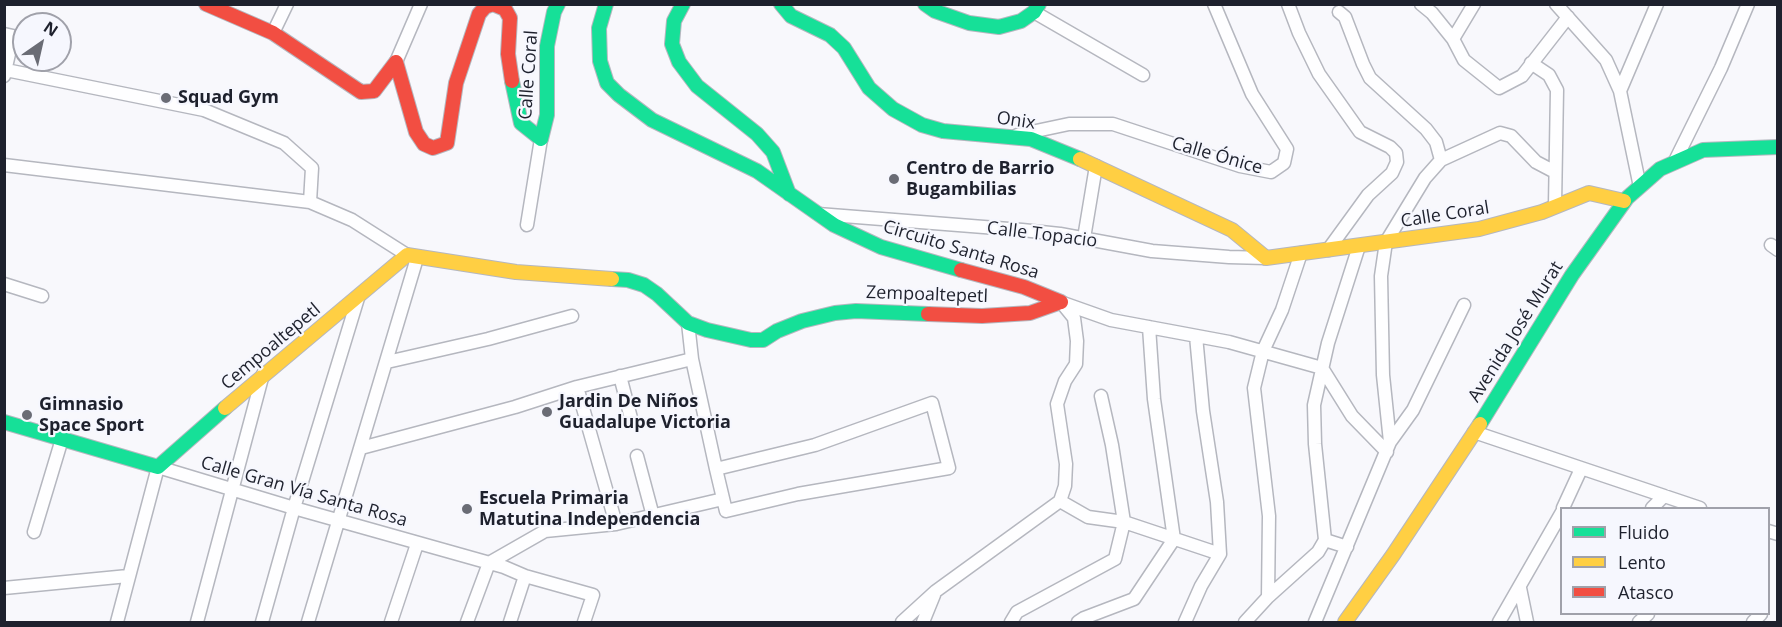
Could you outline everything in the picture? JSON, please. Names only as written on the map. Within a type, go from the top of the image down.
[{"type":"street","points":[[206,4],[273,33],[361,92],[371,93],[396,62],[421,4]]},
{"type":"street","points":[[273,33],[287,4]]},
{"type":"street","name":"Calle Coral","points":[[396,62],[416,132],[424,144],[433,148],[447,143],[456,83],[479,14],[485,7],[493,4],[506,9],[510,18],[508,54],[521,123],[541,139],[547,116],[547,46],[554,12],[558,4]]},
{"type":"street","name":"Circuito Santa Rosa","points":[[606,4],[599,28],[600,61],[607,83],[652,120],[757,171],[834,225],[881,247],[1024,287],[1061,302]]},
{"type":"street","points":[[683,4],[674,21],[672,44],[679,62],[696,86],[757,134],[773,153],[789,195]]},
{"type":"street","name":"Onix","points":[[781,4],[791,16],[830,35],[844,48],[869,88],[893,109],[922,125],[943,131],[1031,139],[1096,166],[1232,230],[1266,258]]},
{"type":"street","points":[[925,4],[935,11],[969,23],[999,27],[1021,21],[1037,8],[1143,75]]},
{"type":"street","name":"Calle Ónice","points":[[1011,136],[1069,123],[1113,124],[1240,166],[1271,172],[1284,163],[1287,149],[1252,94],[1214,4]]},
{"type":"street","points":[[1288,4],[1319,74],[1360,132],[1390,147],[1396,153],[1397,162],[1392,173],[1368,195],[1328,250]]},
{"type":"street","points":[[1421,4],[1432,13],[1454,39],[1464,60],[1499,88],[1522,76],[1568,17]]},
{"type":"street","points":[[1454,39],[1474,4]]},
{"type":"street","points":[[1556,4],[1606,60],[1620,91],[1640,186]]},
{"type":"street","points":[[1620,91],[1658,4]]},
{"type":"street","points":[[1674,163],[1721,68],[1748,4]]},
{"type":"street","points":[[1339,12],[1346,17],[1363,64],[1371,78],[1426,129],[1436,142],[1441,160]]},
{"type":"street","points":[[4,34],[13,36],[5,73],[204,110],[284,143],[312,168],[310,202]]},
{"type":"street","points":[[1531,63],[1549,75],[1557,90],[1555,206]]},
{"type":"street","points":[[1389,447],[1383,375],[1381,298],[1381,276],[1386,242],[1425,178],[1441,160],[1500,133],[1512,136],[1536,162],[1555,172]]},
{"type":"street","points":[[527,225],[541,139]]},
{"type":"street","name":"Avenida José Murat","points":[[1345,622],[1393,555],[1474,432],[1572,275],[1624,201],[1660,169],[1703,150],[1778,147]]},
{"type":"street","points":[[4,165],[310,202],[352,220],[412,256],[387,362],[337,520],[308,622]]},
{"type":"street","points":[[1084,238],[1096,166]]},
{"type":"street","name":"Calle Coral","points":[[1266,258],[1479,229],[1542,212],[1589,193],[1624,201]]},
{"type":"street","name":"Calle Topacio","points":[[817,214],[1022,230],[1084,238],[1152,251],[1266,258]]},
{"type":"street","points":[[1245,622],[1268,597],[1318,552],[1325,540],[1315,444],[1314,405],[1328,343],[1359,246]]},
{"type":"street","points":[[1268,597],[1269,516],[1254,388],[1263,351],[1282,310],[1301,253]]},
{"type":"street","name":"Cempoaltepetl","points":[[158,467],[264,374],[412,256]]},
{"type":"street","name":"Zempoaltepetl","points":[[412,256],[516,272],[628,280],[644,285],[657,294],[688,324],[729,336],[763,340],[777,331],[802,321],[835,313],[856,311],[982,316],[1030,314],[1061,302]]},
{"type":"street","points":[[4,284],[42,296]]},
{"type":"street","points":[[262,622],[358,298]]},
{"type":"street","points":[[1061,302],[1111,320],[1263,351],[1322,368],[1352,416],[1389,447]]},
{"type":"street","points":[[902,622],[936,591],[1059,501],[1065,486],[1065,464],[1057,404],[1065,381],[1076,364],[1077,340],[1074,318],[1061,302]]},
{"type":"street","points":[[1315,622],[1389,447],[1413,410],[1464,305]]},
{"type":"street","points":[[387,362],[488,339],[572,316]]},
{"type":"street","points":[[688,324],[692,359],[724,505]]},
{"type":"street","points":[[1078,622],[1134,599],[1174,539],[1154,399],[1149,327]]},
{"type":"street","points":[[1185,622],[1220,554],[1217,501],[1203,411],[1196,336]]},
{"type":"street","points":[[361,448],[515,407],[577,387],[692,359]]},
{"type":"street","points":[[198,622],[264,374]]},
{"type":"street","points":[[620,376],[632,422]]},
{"type":"street","points":[[577,387],[616,524]]},
{"type":"street","points":[[1011,622],[1017,612],[1115,559],[1124,522],[1112,445],[1101,396]]},
{"type":"street","points":[[467,622],[489,563],[544,531],[616,524],[949,468],[932,403],[815,445],[716,469]]},
{"type":"street","name":"Calle Gran Vía Santa Rosa","points":[[4,422],[593,595],[584,622]]},
{"type":"street","points":[[1474,432],[1694,507]]},
{"type":"street","points":[[34,532],[62,439]]},
{"type":"street","points":[[637,456],[653,516]]},
{"type":"street","points":[[117,622],[158,467]]},
{"type":"street","points":[[1563,507],[1581,469]]},
{"type":"street","points":[[1653,507],[1664,496]]},
{"type":"street","points":[[1059,501],[1088,517],[1124,522],[1220,554]]},
{"type":"street","points":[[1498,622],[1520,588],[1560,514]]},
{"type":"street","points":[[1325,540],[1347,547]]},
{"type":"street","points":[[391,622],[417,544]]},
{"type":"street","points":[[4,588],[128,576]]},
{"type":"street","points":[[510,622],[525,576]]},
{"type":"street","points":[[1520,588],[1527,622]]},
{"type":"street","points":[[923,622],[936,591]]},
{"type":"traffic: fast","points":[[512,81],[521,123],[541,139],[547,115],[547,46],[554,12],[558,4]]},
{"type":"traffic: fast","points":[[606,4],[599,28],[600,61],[607,83],[652,120],[757,171],[834,225],[881,247],[961,270]]},
{"type":"traffic: fast","points":[[683,4],[674,21],[672,44],[679,62],[697,86],[757,134],[773,152],[789,194]]},
{"type":"traffic: fast","points":[[781,4],[791,16],[830,35],[844,48],[869,88],[893,109],[922,125],[943,131],[1031,139],[1080,159]]},
{"type":"traffic: fast","points":[[925,4],[935,11],[969,23],[999,27],[1021,21],[1034,12],[1039,4]]},
{"type":"traffic: fast","points":[[1480,424],[1572,275],[1627,198],[1660,169],[1703,150],[1778,147]]},
{"type":"traffic: fast","points":[[612,279],[628,280],[644,285],[688,323],[707,330],[751,340],[763,340],[777,331],[802,321],[835,313],[856,311],[928,314]]},
{"type":"traffic: fast","points":[[4,422],[158,467],[225,408]]},
{"type":"traffic: slow","points":[[1080,159],[1232,230],[1266,258],[1479,229],[1542,212],[1589,193],[1624,201]]},
{"type":"traffic: slow","points":[[225,408],[407,255],[516,272],[612,279]]},
{"type":"traffic: slow","points":[[1345,622],[1393,555],[1480,424]]},
{"type":"traffic: jam","points":[[206,4],[273,33],[361,92],[374,91],[396,62]]},
{"type":"traffic: jam","points":[[396,62],[416,132],[424,144],[433,148],[447,143],[456,83],[479,14],[485,7],[493,4],[505,9],[510,18],[508,54],[512,81]]},
{"type":"traffic: jam","points":[[961,270],[1024,287],[1061,302]]},
{"type":"traffic: jam","points":[[928,314],[982,316],[1030,313],[1061,302]]},
{"type":"place","name":"Squad Gym","points":[[166,98]]},
{"type":"place","name":"Centro de Barrio Bugambilias","points":[[894,179]]},
{"type":"place","name":"Jardin De Niños Guadalupe Victoria","points":[[547,412]]},
{"type":"place","name":"Gimnasio Space Sport","points":[[27,415]]},
{"type":"place","name":"Escuela Primaria Matutina Independencia","points":[[467,509]]}]
